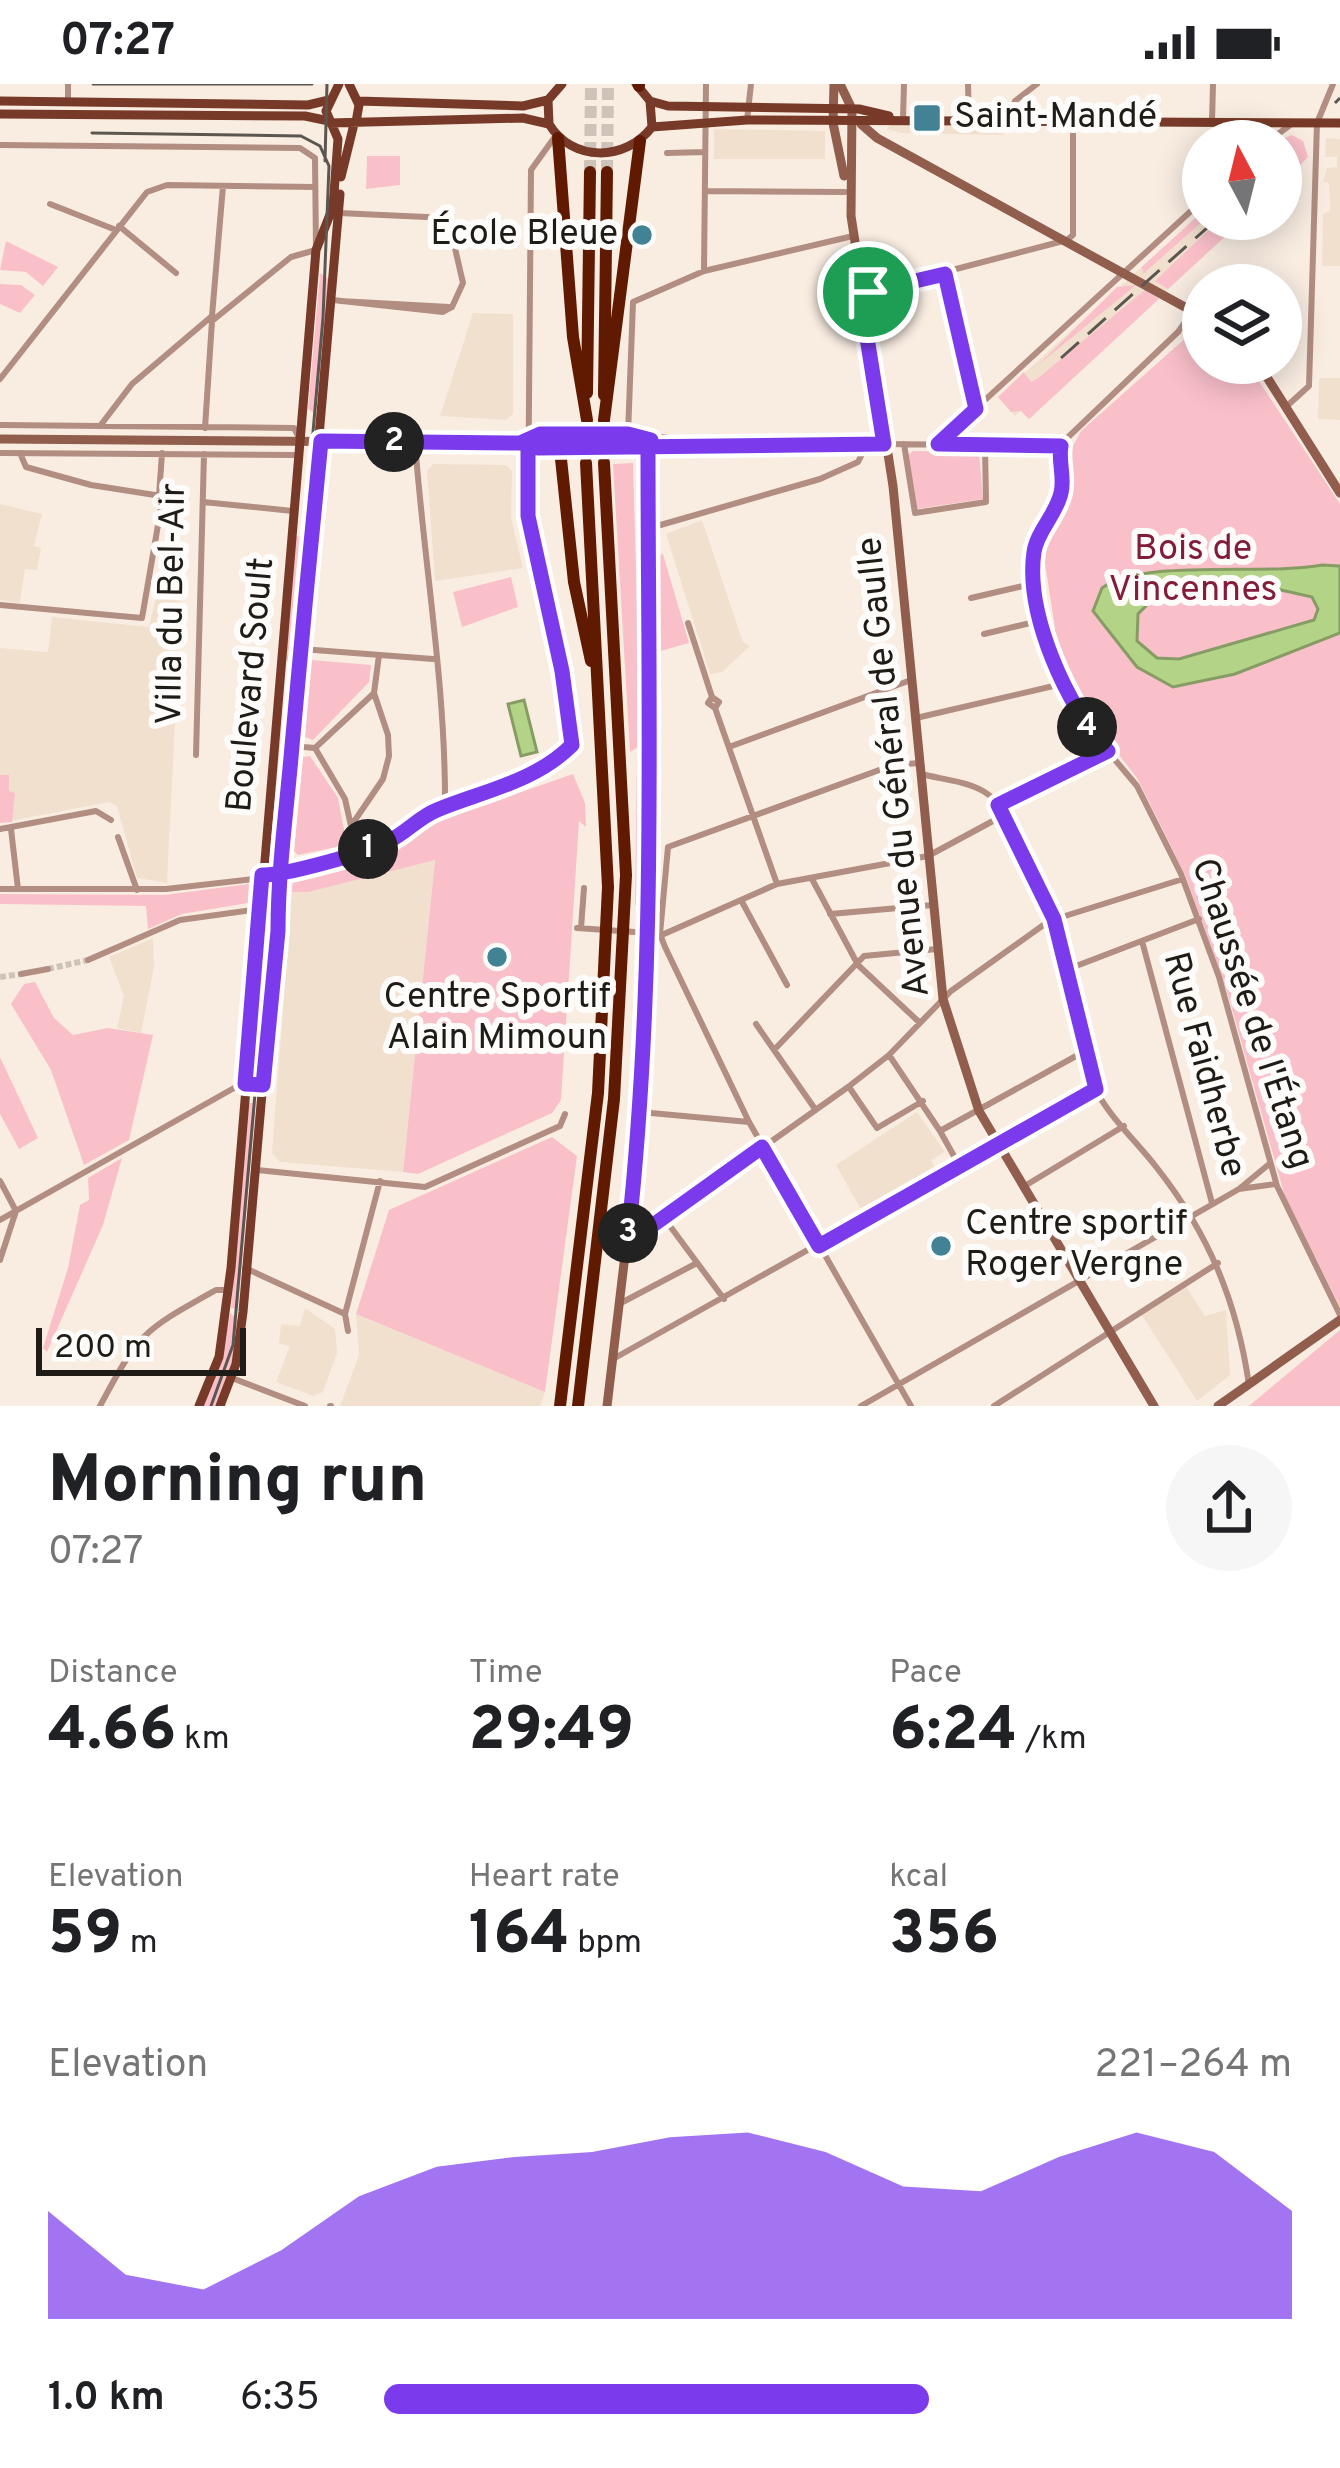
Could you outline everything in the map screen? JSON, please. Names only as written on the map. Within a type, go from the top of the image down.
[{"type":"highway","points":[[557,137],[573,337],[586,420],[590,172]]},
{"type":"highway","points":[[607,172],[604,420],[640,141]]},
{"type":"highway","points":[[570,434],[560,448],[574,582],[599,690]]},
{"type":"highway","points":[[560,1406],[568,1370],[598,1093],[608,887],[586,463]]},
{"type":"highway","points":[[578,1406],[612,1121],[626,888],[604,464]]},
{"type":"highway","points":[[549,1406],[568,1370]]},
{"type":"main road","points":[[330,99],[339,84]]},
{"type":"main road","points":[[350,84],[357,100]]},
{"type":"main road","points":[[0,101],[308,105],[330,99],[523,106],[548,100],[562,84]]},
{"type":"main road","points":[[837,84],[852,109]]},
{"type":"main road","name":"Avenue du Général de Gaulle","points":[[837,84],[832,123],[851,216],[884,444],[913,680],[943,999],[979,1111],[1154,1406]]},
{"type":"main road","points":[[638,85],[650,101],[652,127]]},
{"type":"main road","name":"Boulevard Soult","points":[[199,1406],[219,1357],[228,1290],[301,441],[298,428],[316,250],[333,207],[338,140],[329,122],[330,99]]},
{"type":"main road","name":"Boulevard Soult","points":[[220,1406],[232,1378],[245,1268],[335,301],[339,213],[346,145],[357,100]]},
{"type":"main road","points":[[548,100],[549,124],[557,137],[588,153],[620,150],[640,141],[652,127],[747,120],[857,124],[877,117]]},
{"type":"main road","points":[[650,101],[852,109],[903,119],[1182,122]]},
{"type":"main road","name":"Avenue du Général de Gaulle","points":[[851,216],[857,124],[852,109]]},
{"type":"main road","points":[[0,114],[305,116],[355,123],[523,118],[549,124]]},
{"type":"main road","points":[[877,117],[885,141]]},
{"type":"main road","points":[[1302,123],[1340,123]]},
{"type":"main road","points":[[857,124],[1182,305]]},
{"type":"main road","points":[[1272,384],[1340,493]]},
{"type":"main road","points":[[528,443],[540,434],[628,434],[702,444]]},
{"type":"main road","points":[[0,440],[528,443],[648,449],[702,444],[884,444]]},
{"type":"main road","points":[[607,1406],[628,1237],[655,933],[648,449]]},
{"type":"main road","points":[[1218,1406],[1340,1318]]},
{"type":"street","points":[[68,84],[68,102]]},
{"type":"street","points":[[704,271],[706,84]]},
{"type":"street","points":[[747,120],[752,84]]},
{"type":"street","points":[[903,119],[904,84]]},
{"type":"street","points":[[968,84],[969,119]]},
{"type":"street","points":[[1010,119],[1016,101],[1037,84]]},
{"type":"street","points":[[1213,120],[1214,84]]},
{"type":"street","points":[[1287,406],[1309,386],[1317,124],[1333,84]]},
{"type":"street","points":[[860,294],[1066,240],[1072,235],[1073,120]]},
{"type":"street","points":[[0,889],[137,890],[262,875],[356,853],[392,840],[445,808],[494,793],[570,748],[573,737],[528,516],[531,170],[557,137]]},
{"type":"street","name":"Boulevard Soult","points":[[0,145],[305,149],[315,158],[316,250]]},
{"type":"street","points":[[667,153],[705,152]]},
{"type":"street","points":[[0,379],[147,192],[167,185],[315,188]]},
{"type":"street","points":[[205,428],[223,186]]},
{"type":"street","points":[[705,190],[845,192]]},
{"type":"street","points":[[50,204],[117,228],[176,273]]},
{"type":"street","points":[[335,301],[452,307],[464,283],[448,218],[339,213]]},
{"type":"street","points":[[938,444],[1182,221]]},
{"type":"street","points":[[627,448],[633,302],[704,271],[853,236]]},
{"type":"street","points":[[100,426],[142,374],[291,256],[316,250]]},
{"type":"street","points":[[945,274],[976,409]]},
{"type":"street","points":[[884,444],[1061,446],[1182,329]]},
{"type":"street","points":[[0,425],[298,428]]},
{"type":"street","points":[[648,436],[648,449]]},
{"type":"street","points":[[415,442],[433,659],[446,708],[445,808]]},
{"type":"street","points":[[650,528],[820,479],[858,462],[867,444]]},
{"type":"street","points":[[904,444],[915,512],[986,502],[986,446]]},
{"type":"street","name":"Chaussée de l'Étang","points":[[1061,446],[1061,491],[1034,550],[1043,620],[1062,684],[1084,723],[1148,803],[1183,879],[1277,1186],[1340,1318]]},
{"type":"street","points":[[0,453],[298,454]]},
{"type":"street","points":[[20,453],[26,467],[187,500]]},
{"type":"street","points":[[0,605],[136,620],[147,610],[162,453]]},
{"type":"street","name":"Villa du Bel-Air","points":[[196,755],[204,454]]},
{"type":"street","points":[[203,502],[293,511]]},
{"type":"street","points":[[971,598],[1036,584]]},
{"type":"street","points":[[984,634],[1043,620]]},
{"type":"street","points":[[688,623],[777,884]]},
{"type":"street","points":[[301,649],[433,659]]},
{"type":"street","points":[[351,826],[383,779],[388,757],[388,735],[374,693],[379,655]]},
{"type":"street","points":[[729,747],[913,680]]},
{"type":"street","points":[[916,718],[1062,684]]},
{"type":"street","points":[[292,746],[315,748],[374,693]]},
{"type":"street","points":[[315,748],[345,799],[356,853]]},
{"type":"street","points":[[998,805],[1108,751]]},
{"type":"street","points":[[911,1406],[762,1147],[655,933],[665,849],[893,765],[920,768],[979,788],[1004,815],[1054,919],[1063,971],[1096,1089],[1190,1215],[1218,1263],[1235,1311],[1249,1385]]},
{"type":"street","points":[[0,830],[97,811],[111,820]]},
{"type":"street","points":[[584,888],[579,928],[655,933],[777,884],[928,856],[1004,815]]},
{"type":"street","points":[[11,829],[18,889]]},
{"type":"street","points":[[118,837],[137,890]]},
{"type":"street","points":[[264,863],[282,870]]},
{"type":"street","points":[[812,879],[858,965],[919,1022]]},
{"type":"street","points":[[628,1237],[664,1218],[848,1087],[889,1055],[943,999],[1054,919],[1183,879]]},
{"type":"street","points":[[741,900],[787,985]]},
{"type":"street","points":[[830,914],[933,905]]},
{"type":"street","points":[[88,960],[180,920],[260,909]]},
{"type":"street","points":[[1063,971],[1199,919]]},
{"type":"street","name":"Rue Faidherbe","points":[[1142,941],[1212,1203]]},
{"type":"street","points":[[774,1050],[864,956],[937,949]]},
{"type":"street","points":[[21,974],[48,970]]},
{"type":"street","points":[[756,1024],[815,1109]]},
{"type":"street","points":[[940,1131],[1085,1051]]},
{"type":"street","points":[[889,1055],[923,1101],[960,1167]]},
{"type":"street","points":[[0,1220],[245,1084],[263,1085]]},
{"type":"street","points":[[848,1087],[877,1128],[923,1101]]},
{"type":"street","points":[[613,1358],[1096,1089]]},
{"type":"street","points":[[640,1112],[749,1122]]},
{"type":"street","points":[[253,1169],[425,1187],[560,1126],[565,1114]]},
{"type":"street","points":[[1023,1187],[1124,1126]]},
{"type":"street","points":[[861,1406],[1239,1189],[1270,1161]]},
{"type":"street","points":[[0,1180],[16,1210],[0,1260]]},
{"type":"street","points":[[348,1330],[345,1314],[380,1181]]},
{"type":"street","points":[[1239,1189],[1277,1186]]},
{"type":"street","points":[[664,1218],[724,1299]]},
{"type":"street","points":[[619,1304],[697,1263]]},
{"type":"street","points":[[994,1406],[1218,1263]]},
{"type":"street","points":[[245,1268],[345,1314]]},
{"type":"street","points":[[100,1406],[134,1342],[148,1328],[216,1290],[228,1290]]},
{"type":"street","points":[[232,1378],[304,1406]]},
{"type":"shaded area","points":[[891,124],[1003,128],[1003,135],[901,133],[887,129]]},
{"type":"shaded area","points":[[714,129],[825,131],[825,159],[714,159]]},
{"type":"shaded area","points":[[1326,138],[1340,139],[1340,266],[1322,266],[1323,214],[1330,211],[1329,183],[1323,182],[1327,168],[1337,167],[1337,157],[1325,157]]},
{"type":"shaded area","points":[[1182,230],[1182,240],[1221,240],[1196,264],[1182,264],[1182,277],[1029,419],[1021,411],[1015,416],[998,397]]},
{"type":"shaded area","points":[[473,313],[513,314],[513,414],[506,420],[440,416]]},
{"type":"shaded area","points":[[1319,378],[1340,378],[1340,420],[1318,419]]},
{"type":"shaded area","points":[[433,464],[506,465],[512,471],[511,517],[523,568],[435,581],[427,471]]},
{"type":"shaded area","points":[[0,504],[42,514],[34,546],[41,548],[37,570],[25,569],[20,603],[0,600]]},
{"type":"shaded area","points":[[702,520],[743,642],[750,646],[722,672],[710,674],[666,534]]},
{"type":"shaded area","points":[[1340,566],[1340,633],[1235,674],[1173,687],[1137,667],[1093,611],[1102,588],[1146,573]],"holes":[[[1281,590],[1312,597],[1318,609],[1314,620],[1179,659],[1157,658],[1137,641],[1138,614],[1154,598]]]},
{"type":"shaded area","points":[[156,598],[181,601],[167,883],[137,878],[117,806],[109,802],[0,823],[0,648],[48,652],[52,617],[149,627]]},
{"type":"shaded area","points":[[524,700],[537,752],[521,756],[508,704]]},
{"type":"shaded area","points":[[435,859],[403,1172],[280,1162],[272,1153],[292,892]]},
{"type":"shaded area","points":[[153,938],[154,967],[141,1033],[117,1028],[124,996],[109,957]]},
{"type":"shaded area","points":[[917,1112],[945,1152],[931,1160],[938,1173],[864,1215],[836,1165]]},
{"type":"shaded area","points":[[1186,1286],[1205,1316],[1226,1310],[1230,1375],[1197,1401],[1141,1314]]},
{"type":"shaded area","points":[[305,1308],[335,1329],[337,1353],[323,1392],[313,1396],[276,1382],[290,1346],[279,1344],[281,1324],[300,1326]]},
{"type":"shaded area","points":[[356,1314],[545,1392],[540,1406],[340,1406],[359,1355]]},
{"type":"green space","points":[[367,156],[400,156],[400,185],[366,189]]},
{"type":"green space","points":[[1182,230],[1182,239],[1143,274],[1142,267]]},
{"type":"green space","points":[[1198,240],[1221,240],[1195,264],[1182,264],[1182,276],[1168,289],[1155,281]]},
{"type":"green space","points":[[6,241],[58,267],[43,286],[26,272],[0,270]]},
{"type":"green space","points":[[320,273],[329,279],[316,414],[308,409]]},
{"type":"green space","points":[[0,284],[21,285],[35,295],[20,313],[0,304]]},
{"type":"green space","points":[[1136,285],[1037,366],[1117,287]]},
{"type":"green space","points":[[1145,290],[1159,299],[1029,419],[1021,411],[1011,412],[998,397],[1024,372],[1031,382],[1038,378]]},
{"type":"green space","name":"Bois de Vincennes","points":[[1182,341],[1182,384],[1261,384],[1340,504],[1340,1307],[1285,1197],[1228,995],[1185,875],[1137,778],[1074,697],[1050,636],[1055,628],[1043,551],[1065,495],[1066,459],[1081,431]]},
{"type":"green space","points":[[913,451],[979,452],[983,499],[917,509],[908,455]]},
{"type":"green space","points":[[633,463],[641,745],[630,752],[613,464]]},
{"type":"green space","points":[[294,536],[309,537],[294,666],[286,660]]},
{"type":"green space","points":[[663,554],[689,643],[657,652],[655,556]]},
{"type":"green space","points":[[511,577],[518,607],[462,627],[453,592]]},
{"type":"green space","points":[[311,660],[371,665],[369,682],[313,740],[305,737]]},
{"type":"green space","points":[[287,671],[294,677],[278,848],[271,848],[270,840]]},
{"type":"green space","points":[[310,756],[338,798],[347,845],[298,855],[294,851],[302,757]]},
{"type":"green space","points":[[641,758],[643,905],[635,905],[637,760]]},
{"type":"green space","name":"Centre Sportif Alain Mimoun","points":[[573,774],[585,803],[586,827],[579,821],[561,1100],[552,1113],[418,1174],[403,1172],[435,860],[308,892],[292,892],[293,877],[326,872],[399,845],[427,825]]},
{"type":"green space","points":[[0,775],[9,775],[9,791],[15,793],[12,822],[0,823]]},
{"type":"green space","points":[[249,884],[248,903],[182,914],[148,929],[146,906],[0,904],[0,894],[164,895]]},
{"type":"green space","points":[[35,982],[54,1018],[73,1035],[108,1028],[153,1035],[129,1140],[84,1165],[51,1070],[11,1004],[24,984]]},
{"type":"green space","points":[[0,1057],[38,1138],[19,1149],[0,1114]]},
{"type":"green space","points":[[249,1103],[256,1103],[238,1309],[231,1308]]},
{"type":"green space","points":[[552,1137],[577,1156],[545,1392],[356,1314],[389,1210]]},
{"type":"green space","points":[[122,1158],[103,1225],[47,1352],[43,1348],[68,1268],[80,1205],[89,1200],[88,1178]]},
{"type":"green space","points":[[230,1313],[239,1320],[232,1365],[216,1406],[202,1406],[221,1363]]},
{"type":"green space","points":[[1340,1330],[1340,1406],[1248,1406],[1250,1405]]},
{"type":"tunnel","points":[[590,172],[591,84]]},
{"type":"tunnel","points":[[607,172],[608,84]]},
{"type":"tunnel","points":[[604,420],[604,463]]},
{"type":"tunnel","points":[[48,969],[88,960]]},
{"type":"tunnel","points":[[0,977],[21,974]]},
{"type":"tram line","points":[[93,84],[312,84]]},
{"type":"tram line","points":[[325,161],[327,84]]},
{"type":"tram line","points":[[92,133],[301,136],[320,146],[329,166],[323,318],[233,1345],[211,1406]]},
{"type":"railway","points":[[1335,103],[1340,98]]},
{"type":"railway","points":[[1061,358],[1193,240]]},
{"type":"place","name":"Saint-Mandé","points":[[927,118]]},
{"type":"place","name":"École Bleue","points":[[642,235]]},
{"type":"place","name":"Centre Sportif Alain Mimoun","points":[[497,957]]},
{"type":"place","name":"Centre sportif Roger Vergne","points":[[941,1246]]},
{"type":"route","points":[[868,292],[860,294],[884,444],[702,444],[648,449],[538,448],[528,443],[528,516],[562,671],[572,745],[494,793],[435,811],[381,845],[307,863],[281,876],[262,875],[245,1084],[263,1085],[278,931],[278,907],[281,876],[282,864],[283,838],[296,692],[321,441],[528,443],[540,434],[628,434],[651,440],[648,449],[648,556],[652,907],[628,1237],[642,1233],[762,1147],[819,1246],[1096,1089],[1063,971],[1057,926],[1023,847],[998,805],[1108,751],[1084,723],[1062,684],[1034,572],[1034,550],[1061,491],[1061,446],[938,444],[976,409],[945,274],[868,292]]}]
